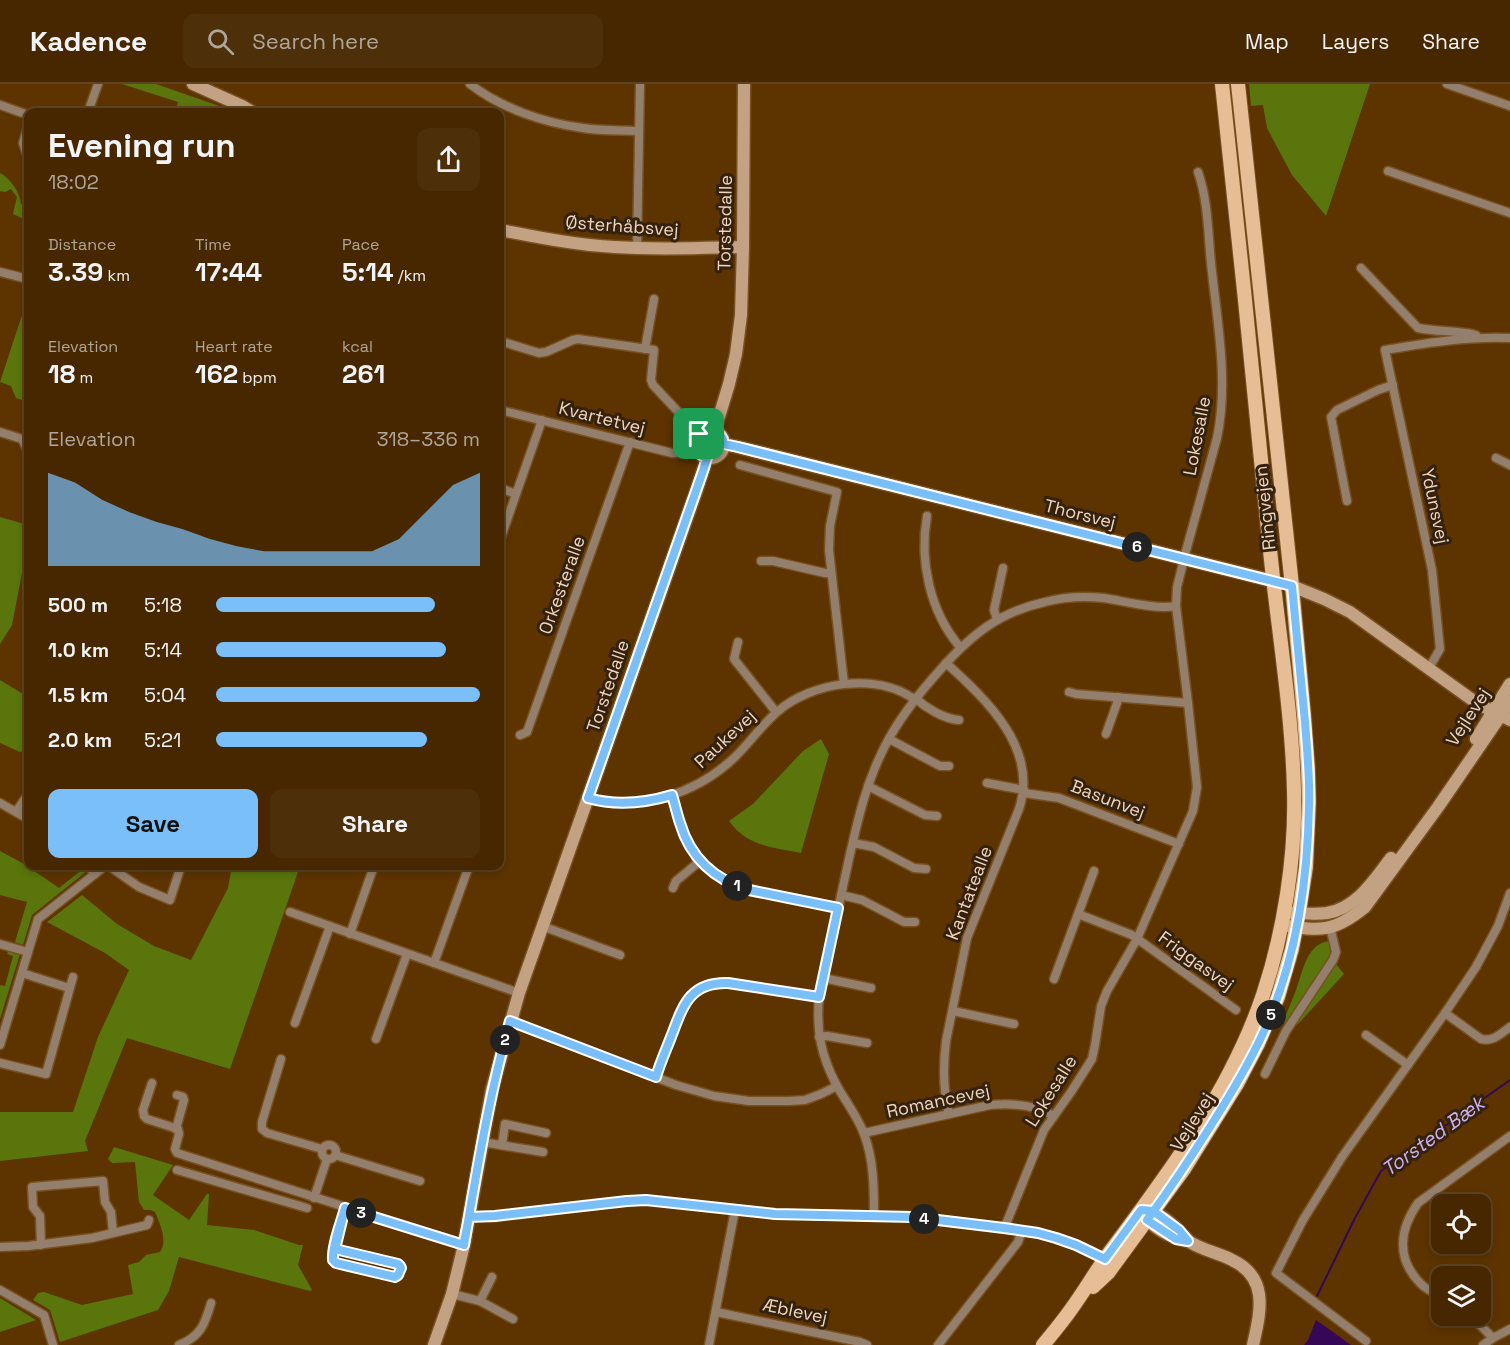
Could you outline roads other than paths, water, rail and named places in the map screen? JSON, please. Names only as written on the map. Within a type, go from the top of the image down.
[{"type":"main road","name":"Ringvejen","points":[[1222,84],[1290,727],[1294,792],[1291,863],[1283,918]]},
{"type":"main road","name":"Ringvejen","points":[[1238,84],[1292,586],[1309,780],[1308,835],[1297,927]]},
{"type":"main road","name":"Thorsvej","points":[[1273,581],[1292,586]]},
{"type":"main road","name":"Vejlevej","points":[[1071,1310],[1107,1273],[1147,1214],[1238,1056],[1262,997],[1274,959],[1283,918]]},
{"type":"main road","name":"Vejlevej","points":[[1043,1345],[1071,1310],[1105,1259],[1147,1214],[1184,1169],[1237,1084],[1258,1044],[1278,997],[1297,927]]},
{"type":"street","points":[[89,108],[98,84]]},
{"type":"street","points":[[193,84],[208,87],[245,108]]},
{"type":"street","points":[[470,84],[510,107],[560,124],[584,128],[639,131]]},
{"type":"street","points":[[637,248],[640,84]]},
{"type":"street","name":"Torstedalle","points":[[715,430],[729,384],[741,315],[744,84]]},
{"type":"street","points":[[1447,84],[1510,106]]},
{"type":"street","points":[[0,105],[24,114]]},
{"type":"street","points":[[1388,171],[1510,213]]},
{"type":"street","name":"Lokesalle","points":[[1004,1228],[1044,1130],[1088,1066],[1095,1045],[1101,1005],[1137,939],[1193,811],[1197,788],[1176,606],[1177,587],[1217,438],[1222,401],[1222,364],[1206,214],[1198,172]]},
{"type":"street","name":"Østerhåbsvej","points":[[504,231],[612,247],[743,247]]},
{"type":"street","points":[[1361,268],[1418,328],[1510,338]]},
{"type":"street","points":[[0,272],[24,278]]},
{"type":"street","points":[[645,348],[654,299]]},
{"type":"street","name":"Ydunsvej","points":[[1429,668],[1440,649],[1432,570],[1385,350],[1486,337]]},
{"type":"street","points":[[504,342],[539,353],[573,339],[654,350],[651,380],[653,385],[699,434]]},
{"type":"street","points":[[1347,501],[1331,417],[1337,410],[1393,385]]},
{"type":"street","name":"Kvartetvej","points":[[504,411],[672,453],[696,449]]},
{"type":"street","points":[[504,528],[542,420]]},
{"type":"street","points":[[705,430],[715,430],[722,436],[724,444],[722,451],[713,458],[707,458],[696,449],[696,440],[705,430]]},
{"type":"street","points":[[0,432],[22,439],[24,443]]},
{"type":"street","name":"Orkesteralle","points":[[520,735],[527,732],[630,442]]},
{"type":"street","name":"Thorsvej","points":[[724,444],[1273,581]]},
{"type":"street","name":"Torstedalle","points":[[434,1345],[452,1294],[464,1245],[492,1089],[510,1021],[707,458]]},
{"type":"street","points":[[1496,458],[1510,465]]},
{"type":"street","points":[[740,465],[837,492],[829,539],[830,573],[844,684]]},
{"type":"street","points":[[504,490],[516,494]]},
{"type":"street","points":[[927,516],[924,538],[928,579],[940,617],[949,634],[960,647]]},
{"type":"street","points":[[761,561],[773,561],[830,573]]},
{"type":"street","points":[[997,619],[994,610],[1003,568]]},
{"type":"street","name":"Thorsvej","points":[[1292,586],[1350,612],[1478,704],[1501,716]]},
{"type":"street","points":[[874,1216],[874,1184],[870,1153],[864,1133],[824,1058],[819,1037],[818,1016],[819,997],[858,816],[868,786],[889,739],[915,699],[960,647],[997,619],[1028,606],[1065,598],[1101,598],[1149,605],[1176,606]]},
{"type":"street","name":"Paukevej","points":[[738,642],[734,659],[776,712]]},
{"type":"street","name":"Kantatealle","points":[[946,663],[1001,720],[1013,738],[1024,772],[1024,791],[1019,809],[967,938],[946,1041],[944,1069],[950,1114]]},
{"type":"street","name":"Paukevej","points":[[588,798],[610,802],[639,802],[672,795],[700,783],[725,765],[776,712],[805,694],[844,684],[867,684],[899,691],[951,719],[959,720]]},
{"type":"street","name":"Vejlevej","points":[[1283,918],[1299,913],[1328,913],[1343,908],[1367,889],[1391,859],[1475,740],[1501,716],[1510,684]]},
{"type":"street","points":[[1069,692],[1188,703]]},
{"type":"street","points":[[1106,734],[1118,698]]},
{"type":"street","name":"Vejlevej","points":[[1283,918],[1297,927],[1312,930],[1330,927],[1351,918],[1365,907],[1510,702]]},
{"type":"street","points":[[889,739],[940,766],[949,766]]},
{"type":"street","points":[[987,783],[1024,791]]},
{"type":"street","points":[[868,786],[925,815],[937,816]]},
{"type":"street","name":"Basunvej","points":[[1024,791],[1059,798],[1179,844]]},
{"type":"street","points":[[672,795],[685,837],[700,861],[720,878],[738,887],[838,908]]},
{"type":"street","points":[[16,812],[24,800]]},
{"type":"street","points":[[0,803],[24,817]]},
{"type":"street","points":[[853,843],[874,847],[914,868],[926,869]]},
{"type":"street","points":[[673,888],[676,880],[700,861]]},
{"type":"street","points":[[91,870],[94,874]]},
{"type":"street","points":[[0,1045],[38,919],[100,870]]},
{"type":"street","points":[[113,870],[139,887],[170,900],[180,870]]},
{"type":"street","points":[[350,934],[373,870]]},
{"type":"street","points":[[434,963],[468,870]]},
{"type":"street","points":[[1054,979],[1094,871]]},
{"type":"street","points":[[1366,1341],[1276,1273],[1303,1220],[1342,1157],[1476,967],[1498,926],[1510,893]]},
{"type":"street","points":[[841,895],[862,900],[904,922],[915,922]]},
{"type":"street","points":[[290,912],[519,993]]},
{"type":"street","points":[[1078,914],[1137,939]]},
{"type":"street","points":[[295,1023],[330,926]]},
{"type":"street","points":[[542,926],[620,956]]},
{"type":"street","points":[[1265,1074],[1286,1031],[1334,960],[1336,952],[1330,927]]},
{"type":"street","name":"Friggasvej","points":[[1137,939],[1236,1010]]},
{"type":"street","points":[[0,944],[28,952]]},
{"type":"street","points":[[376,1039],[407,954]]},
{"type":"street","points":[[22,973],[69,988]]},
{"type":"street","points":[[0,1063],[46,1074],[73,977]]},
{"type":"street","points":[[824,978],[871,988]]},
{"type":"street","points":[[656,1077],[684,1006],[702,987],[728,983],[819,997]]},
{"type":"street","points":[[953,1011],[1014,1024]]},
{"type":"street","points":[[1445,1013],[1481,1039],[1493,1039],[1510,1027]]},
{"type":"street","points":[[510,1021],[656,1077],[714,1096],[769,1102],[805,1100],[837,1086]]},
{"type":"street","points":[[1366,1035],[1408,1065]]},
{"type":"street","points":[[819,1037],[827,1036],[867,1043]]},
{"type":"street","points":[[281,1059],[262,1122],[262,1129],[267,1133],[322,1149],[327,1145],[336,1150],[314,1197]]},
{"type":"street","points":[[152,1083],[143,1110],[144,1116],[179,1132],[175,1152],[464,1245]]},
{"type":"street","points":[[176,1129],[184,1100],[183,1097],[177,1095]]},
{"type":"street","name":"Romancevej","points":[[864,1133],[990,1105],[1029,1106],[1054,1116]]},
{"type":"street","points":[[502,1145],[505,1124],[546,1133]]},
{"type":"street","points":[[1431,1291],[1422,1286],[1410,1270],[1403,1253],[1405,1225],[1410,1215],[1419,1203],[1510,1137]]},
{"type":"street","points":[[482,1142],[543,1152]]},
{"type":"street","points":[[331,1157],[420,1181]]},
{"type":"street","points":[[199,1176],[204,1162]]},
{"type":"street","points":[[177,1170],[307,1208]]},
{"type":"street","points":[[232,1185],[236,1172]]},
{"type":"street","points":[[41,1245],[40,1216],[33,1207],[32,1187],[103,1181],[105,1202],[111,1212],[113,1233]]},
{"type":"street","points":[[287,1202],[291,1190]]},
{"type":"street","points":[[469,1217],[646,1200],[784,1215],[913,1217],[1004,1228],[1056,1238],[1105,1259]]},
{"type":"street","points":[[335,1249],[398,1264],[401,1268],[395,1277],[334,1262],[333,1257],[345,1208]]},
{"type":"street","points":[[709,1345],[735,1210]]},
{"type":"street","points":[[1147,1214],[1176,1239],[1188,1241],[1232,1260],[1248,1271],[1258,1287],[1260,1296],[1259,1317],[1253,1345]]},
{"type":"street","points":[[0,1247],[41,1245],[92,1238],[147,1225],[149,1220]]},
{"type":"street","points":[[938,1345],[1018,1242],[1022,1231]]},
{"type":"street","points":[[359,1268],[362,1256]]},
{"type":"street","points":[[480,1301],[492,1277]]},
{"type":"street","points":[[0,1290],[44,1315],[53,1345]]},
{"type":"street","points":[[452,1294],[480,1301],[513,1319]]},
{"type":"street","points":[[179,1345],[199,1333],[211,1303]]},
{"type":"street","name":"Æblevej","points":[[716,1312],[867,1345]]},
{"type":"street","points":[[1481,1326],[1493,1338]]},
{"type":"street","points":[[1483,1345],[1510,1329]]},
{"type":"waterway","name":"Torsted Bæk","points":[[1317,1296],[1381,1171],[1510,1080]]}]
